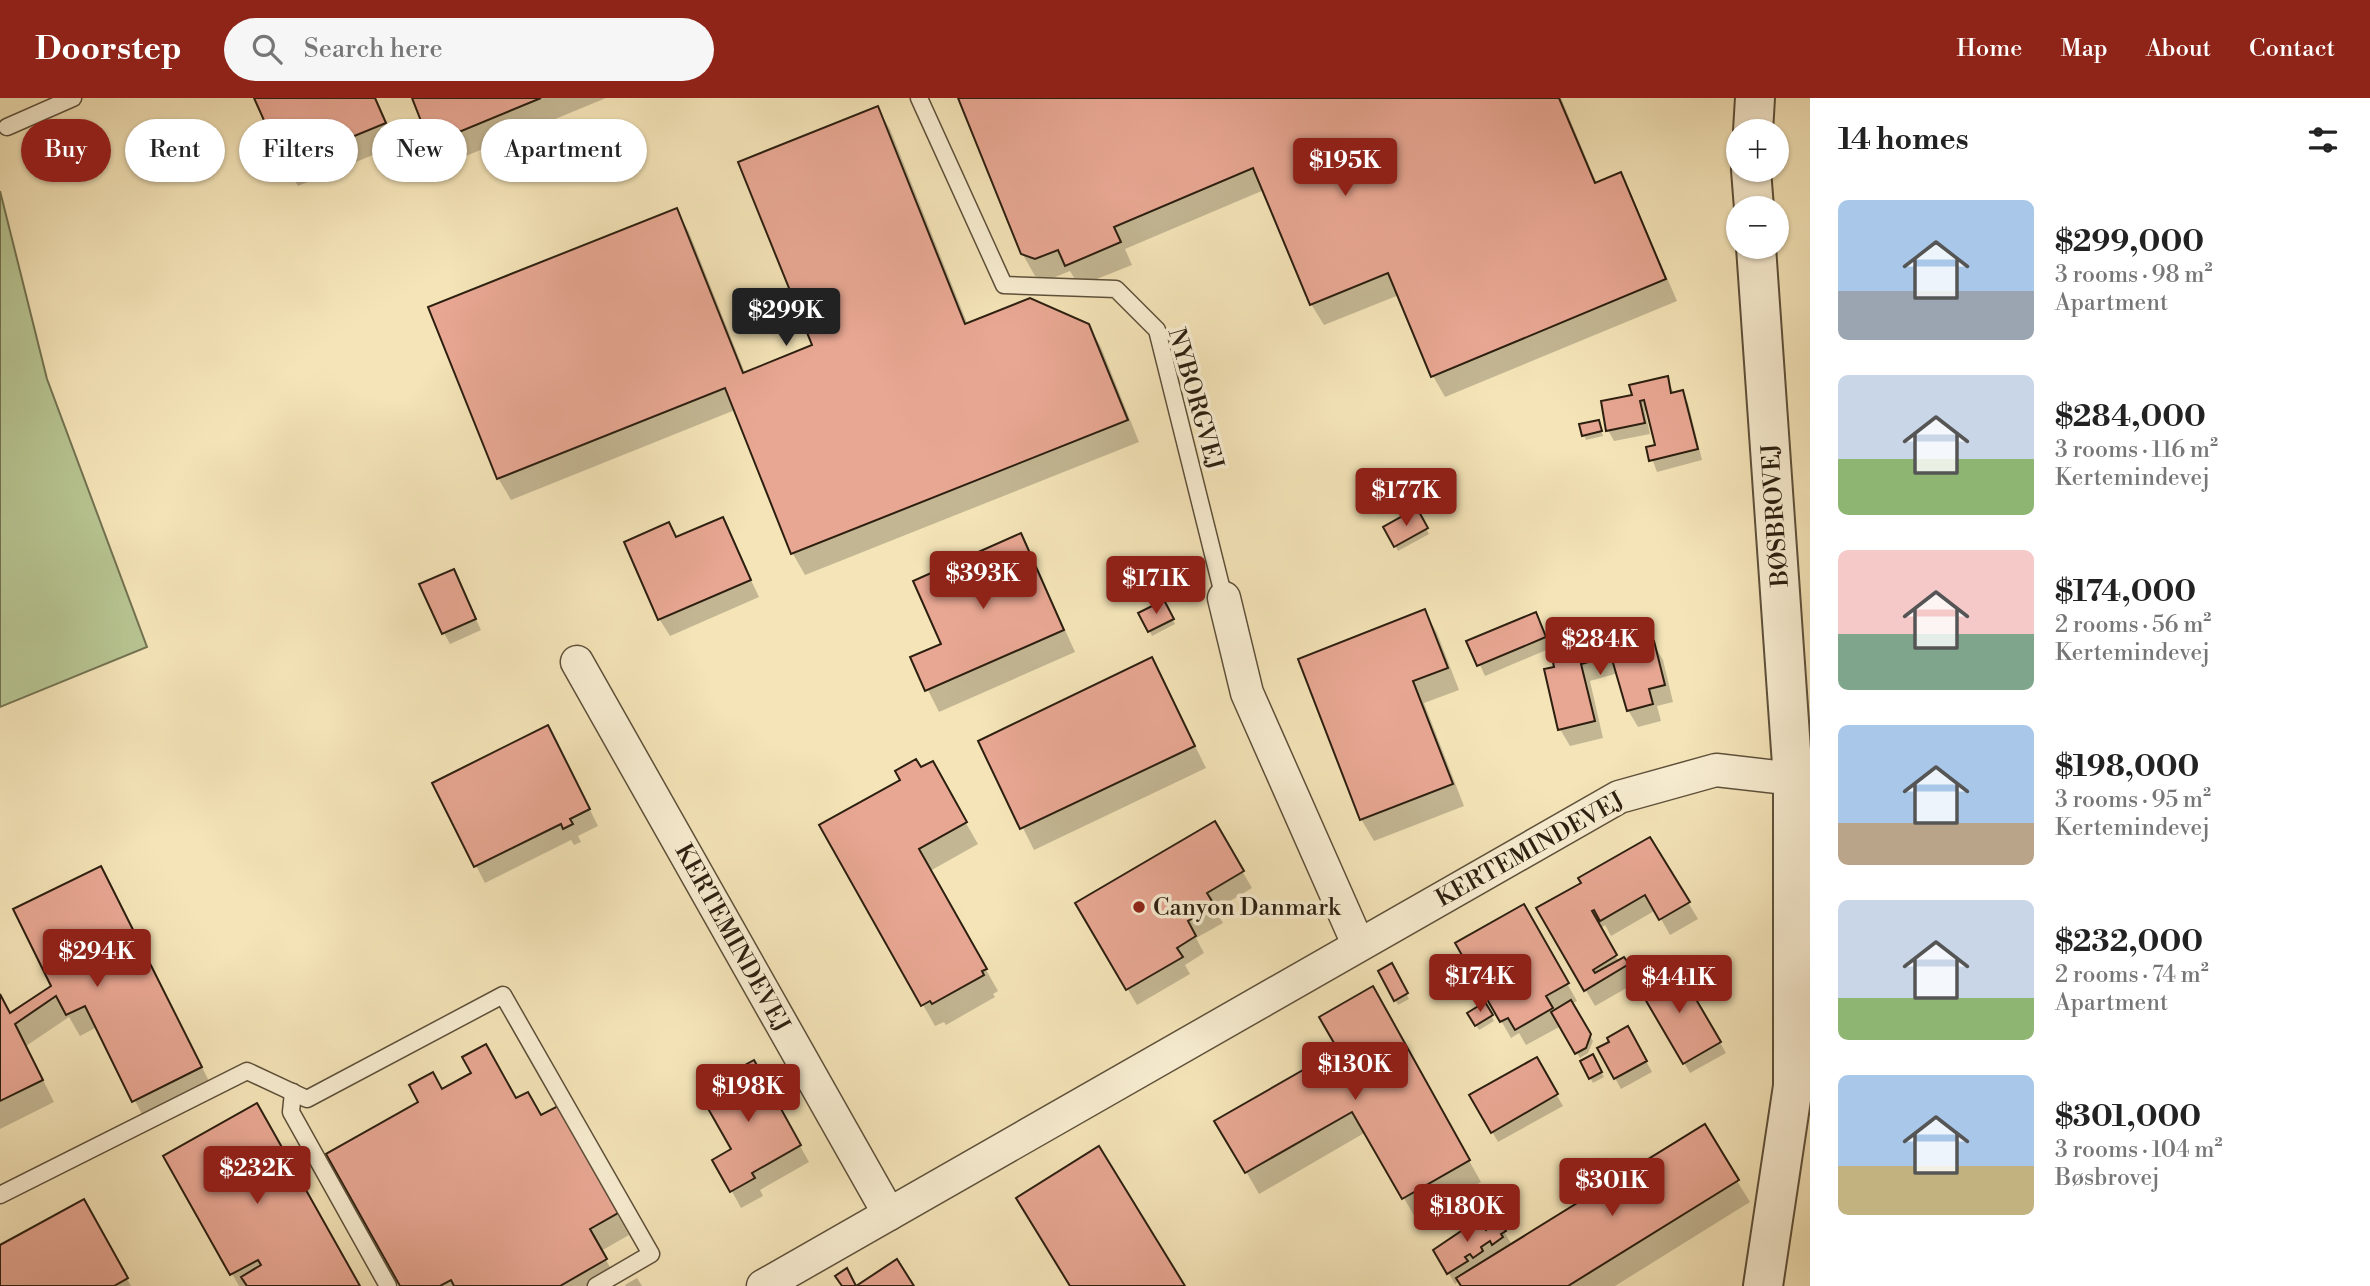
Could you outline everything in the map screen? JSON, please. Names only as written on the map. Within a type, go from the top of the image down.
[{"type":"street","points":[[1754,119],[1755,98]]},
{"type":"street","name":"BØSBROVEJ","points":[[1757,259],[1793,779],[1793,1086],[1763,1286]]},
{"type":"street","points":[[1224,598],[1247,693],[1358,944]]},
{"type":"street","name":"KERTEMINDEVEJ","points":[[578,662],[889,1213]]},
{"type":"street","name":"KERTEMINDEVEJ","points":[[763,1286],[1619,797],[1716,770],[1793,779]]},
{"type":"lane","points":[[7,127],[73,98]]},
{"type":"lane","name":"NYBORGVEJ","points":[[919,98],[1004,285],[1116,289],[1157,330],[1224,598]]},
{"type":"lane","points":[[0,1195],[247,1071],[307,1099],[503,995],[651,1254],[596,1286]]},
{"type":"lane","points":[[293,1092],[291,1112],[388,1286]]},
{"type":"green space","points":[[0,191],[47,379],[147,647],[0,707]]},
{"type":"building","points":[[254,98],[375,98],[384,119],[372,119],[372,129],[358,135],[358,119],[263,119]]},
{"type":"building","points":[[412,98],[541,98],[490,119],[481,119],[481,123],[467,129],[467,119],[420,119]]},
{"type":"building","points":[[958,98],[1559,98],[1595,183],[1621,172],[1666,279],[1431,377],[1388,273],[1310,305],[1253,168],[1114,227],[1121,242],[1065,266],[1058,250],[1035,259],[1021,254]]},
{"type":"building","points":[[878,106],[965,324],[1030,298],[1089,324],[1128,420],[791,554],[725,388],[497,479],[428,307],[677,208],[743,373],[812,345],[738,162]]},
{"type":"building","points":[[1668,376],[1671,393],[1683,390],[1698,449],[1649,461],[1646,447],[1655,445],[1644,400],[1640,401],[1645,423],[1606,431],[1601,401],[1632,395],[1629,385]]},
{"type":"building","points":[[1599,420],[1602,431],[1582,436],[1579,424]]},
{"type":"building","points":[[1417,508],[1428,528],[1394,547],[1383,527]]},
{"type":"building","points":[[723,517],[751,580],[658,620],[624,542],[669,522],[676,537]]},
{"type":"building","points":[[1021,533],[1064,630],[925,691],[910,657],[941,644],[913,581]]},
{"type":"building","points":[[454,569],[476,619],[442,634],[419,584]]},
{"type":"building","points":[[1164,600],[1174,619],[1148,632],[1138,613]]},
{"type":"building","points":[[1425,609],[1448,668],[1413,681],[1453,784],[1360,820],[1298,659]]},
{"type":"building","points":[[1536,612],[1546,637],[1477,666],[1466,641]]},
{"type":"building","points":[[1610,633],[1614,651],[1654,641],[1665,685],[1649,689],[1653,704],[1627,711],[1611,656],[1581,664],[1595,721],[1558,730],[1544,669],[1554,667],[1550,648]]},
{"type":"building","points":[[1152,657],[1195,746],[1020,829],[978,741]]},
{"type":"building","points":[[548,725],[590,809],[570,819],[573,824],[563,829],[561,824],[474,867],[432,783]]},
{"type":"building","points":[[916,759],[921,767],[933,761],[967,822],[919,849],[987,969],[982,971],[984,975],[932,1004],[930,1001],[921,1006],[819,825],[900,780],[895,771]]},
{"type":"building","points":[[1215,821],[1244,871],[1207,893],[1215,906],[1188,921],[1196,936],[1177,948],[1183,957],[1126,990],[1075,903]]},
{"type":"building","points":[[1650,837],[1690,902],[1659,920],[1645,895],[1600,921],[1594,910],[1592,911],[1617,955],[1593,970],[1595,973],[1624,957],[1629,964],[1584,991],[1536,908],[1581,883],[1578,878]]},
{"type":"building","points":[[101,866],[202,1067],[132,1102],[85,1006],[66,1015],[56,996],[15,1024],[43,1080],[0,1101],[0,994],[10,1013],[51,986],[13,909]]},
{"type":"building","points":[[1524,904],[1569,983],[1546,996],[1553,1008],[1515,1030],[1508,1018],[1500,1022],[1455,943]]},
{"type":"building","points":[[1392,963],[1408,993],[1394,1001],[1378,971]]},
{"type":"building","points":[[1676,965],[1721,1042],[1683,1064],[1638,987]]},
{"type":"building","points":[[1373,986],[1470,1160],[1402,1199],[1352,1112],[1245,1173],[1214,1121],[1338,1050],[1319,1017]]},
{"type":"building","points":[[1571,1000],[1591,1034],[1586,1048],[1575,1054],[1551,1012]]},
{"type":"building","points":[[1485,1002],[1493,1015],[1475,1026],[1467,1013]]},
{"type":"building","points":[[1628,1026],[1647,1061],[1614,1079],[1597,1048],[1609,1042],[1607,1038]]},
{"type":"building","points":[[486,1044],[516,1098],[528,1092],[541,1115],[558,1106],[618,1213],[590,1229],[607,1259],[560,1286],[454,1286],[451,1280],[440,1286],[400,1286],[326,1154],[418,1102],[409,1085],[433,1072],[442,1089],[471,1073],[462,1057]]},
{"type":"building","points":[[1593,1054],[1602,1072],[1589,1079],[1580,1061]]},
{"type":"building","points":[[1537,1057],[1558,1094],[1491,1133],[1469,1095]]},
{"type":"building","points":[[754,1060],[801,1145],[752,1173],[755,1178],[730,1192],[712,1160],[731,1149],[698,1091]]},
{"type":"building","points":[[257,1103],[360,1286],[247,1286],[241,1277],[261,1265],[258,1260],[230,1275],[163,1156]]},
{"type":"building","points":[[1705,1124],[1739,1180],[1568,1286],[1461,1286],[1456,1278]]},
{"type":"building","points":[[1099,1146],[1185,1286],[1070,1286],[1016,1198]]},
{"type":"building","points":[[84,1199],[128,1278],[114,1286],[0,1286],[0,1245]]},
{"type":"building","points":[[1479,1219],[1486,1230],[1499,1220],[1506,1231],[1501,1234],[1503,1237],[1492,1245],[1490,1241],[1481,1247],[1483,1251],[1473,1258],[1470,1254],[1465,1257],[1468,1261],[1447,1274],[1433,1250]]},
{"type":"building","points":[[897,1259],[914,1286],[856,1286]]},
{"type":"building","points":[[847,1268],[856,1286],[842,1286],[835,1276]]},
{"type":"place","name":"Canyon Danmark","points":[[1139,907]]}]
